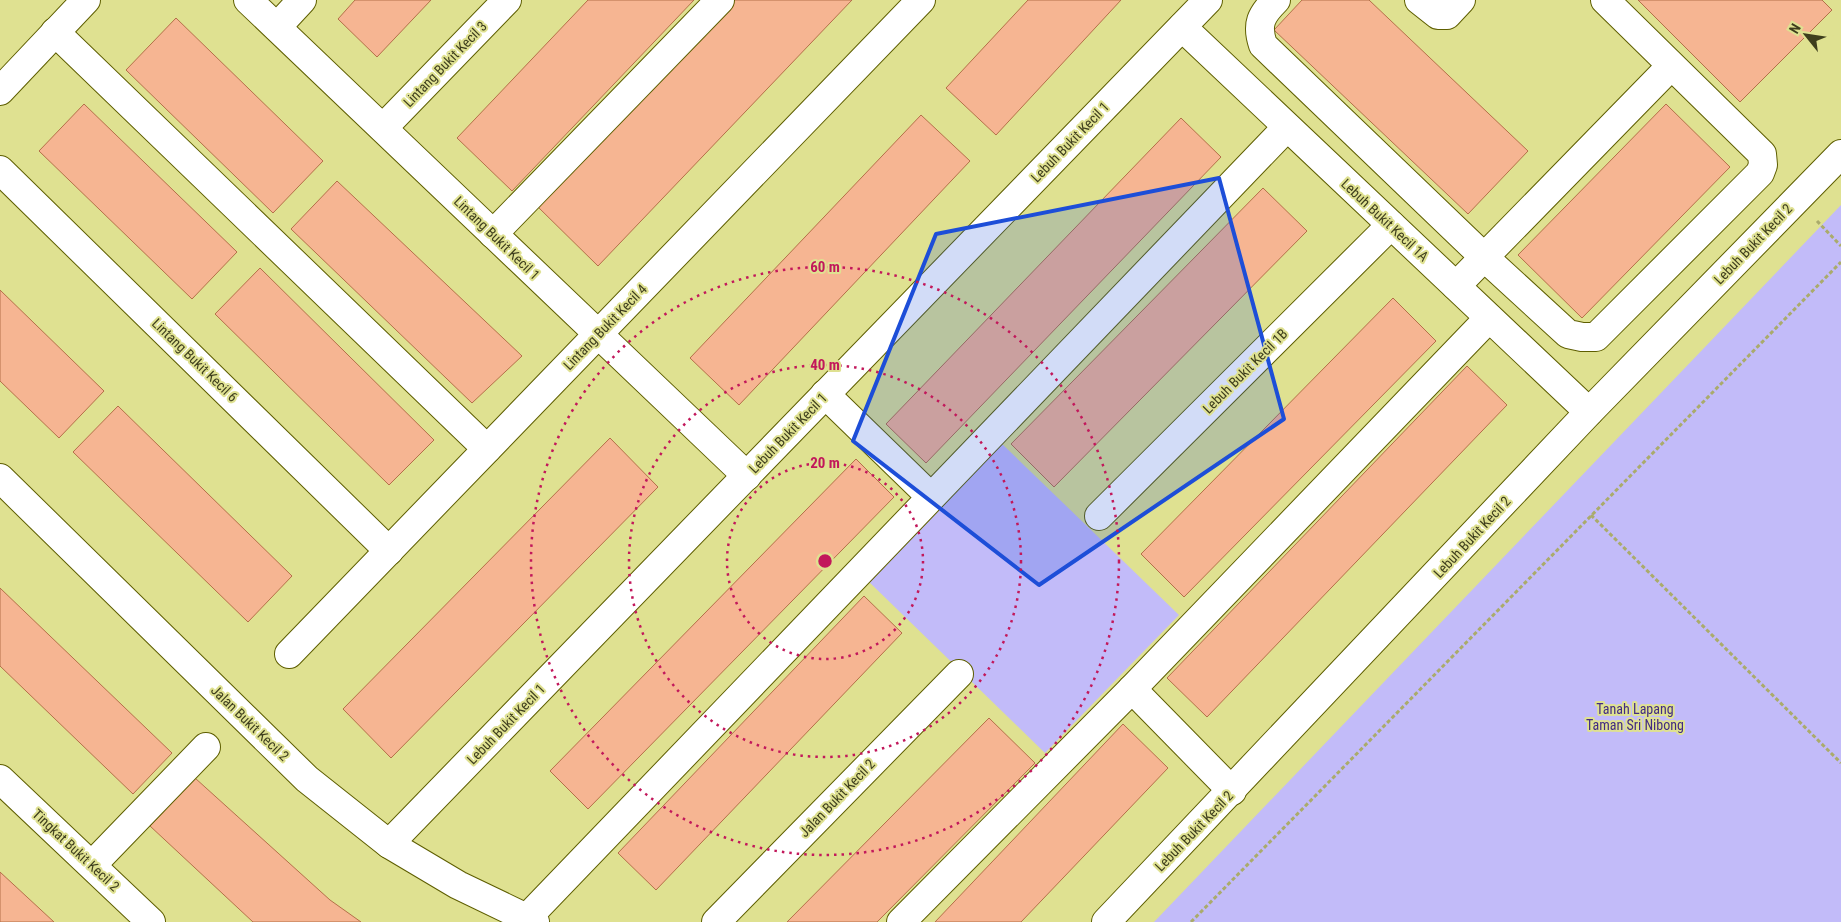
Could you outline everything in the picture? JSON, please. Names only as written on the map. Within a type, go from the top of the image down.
[{"type":"street","points":[[0,91],[86,0]]},
{"type":"street","name":"Lintang Bukit Kecil 1","points":[[248,0],[747,476]]},
{"type":"street","points":[[276,27],[302,0]]},
{"type":"street","name":"Lintang Bukit Kecil 3","points":[[383,128],[507,0]]},
{"type":"street","points":[[493,234],[720,0]]},
{"type":"street","name":"Lebuh Bukit Kecil 1","points":[[389,844],[1208,0]]},
{"type":"street","points":[[1276,0],[1264,12],[1261,22],[1259,31],[1263,45],[1484,257],[1568,334],[1582,337],[1596,337],[1760,173],[1763,165],[1762,154],[1605,0]]},
{"type":"street","points":[[1419,0],[1438,15],[1447,15],[1461,0]]},
{"type":"street","name":"Lintang Bukit Kecil 4","points":[[289,654],[915,2]]},
{"type":"street","name":"Lebuh Bukit Kecil 1A","points":[[1182,27],[1589,412]]},
{"type":"street","points":[[55,32],[487,449]]},
{"type":"street","points":[[1456,286],[1672,66]]},
{"type":"street","points":[[531,920],[930,496],[1287,127]]},
{"type":"street","name":"Lebuh Bukit Kecil 2","points":[[1106,922],[1589,412],[1841,154]]},
{"type":"street","name":"Lintang Bukit Kecil 6","points":[[0,170],[389,551]]},
{"type":"street","name":"Lebuh Bukit Kecil 1B","points":[[1099,516],[1391,225]]},
{"type":"street","points":[[901,922],[1132,689],[1489,318]]},
{"type":"street","points":[[825,394],[930,496]]},
{"type":"street","name":"Jalan Bukit Kecil 2","points":[[0,478],[308,779],[389,844],[458,885],[531,920]]},
{"type":"street","name":"Jalan Bukit Kecil 2","points":[[716,922],[959,674]]},
{"type":"street","points":[[1132,689],[1232,791]]},
{"type":"street","points":[[92,865],[206,748]]},
{"type":"street","name":"Tingkat Bukit Kecil 2","points":[[0,779],[151,922]]},
{"type":"path","points":[[1815,219],[1841,246]]},
{"type":"path","points":[[1191,922],[1841,262]]},
{"type":"path","points":[[1591,515],[1841,763]]},
{"type":"highlighted area","points":[[1219,178],[1284,419],[1039,585],[853,441],[936,234]]},
{"type":"green space","name":"Tanah Lapang Taman Sri Nibong","points":[[1841,205],[1841,922],[1154,922]]},
{"type":"green space","points":[[999,441],[1179,615],[1045,753],[866,579]]},
{"type":"building","points":[[355,0],[431,0],[377,57],[338,19]]},
{"type":"building","points":[[588,0],[694,0],[512,191],[457,138]]},
{"type":"building","points":[[734,0],[852,0],[598,266],[537,206]]},
{"type":"building","points":[[1028,0],[1121,0],[996,135],[946,88]]},
{"type":"building","points":[[1302,0],[1369,0],[1528,151],[1468,214],[1274,30]]},
{"type":"building","points":[[1638,0],[1822,0],[1832,10],[1740,102]]},
{"type":"building","points":[[176,18],[323,161],[273,213],[126,70]]},
{"type":"building","points":[[84,104],[237,252],[192,299],[39,151]]},
{"type":"building","points":[[1666,104],[1730,167],[1582,318],[1518,255]]},
{"type":"building","points":[[921,115],[970,161],[739,405],[690,358]]},
{"type":"building","points":[[1181,118],[1221,157],[926,463],[886,424]]},
{"type":"building","points":[[337,181],[522,356],[472,403],[291,229]]},
{"type":"building","points":[[1263,188],[1307,231],[1054,487],[1011,444]]},
{"type":"building","points":[[260,268],[434,440],[389,485],[215,314]]},
{"type":"building","points":[[0,290],[104,391],[59,438],[0,381]]},
{"type":"building","points":[[1393,298],[1436,341],[1184,597],[1141,554]]},
{"type":"building","points":[[1467,366],[1507,405],[1207,717],[1167,678]]},
{"type":"building","points":[[118,406],[292,576],[248,622],[73,452]]},
{"type":"building","points":[[610,438],[658,487],[391,758],[343,709]]},
{"type":"building","points":[[856,459],[894,497],[588,809],[550,771]]},
{"type":"building","points":[[0,588],[172,753],[133,794],[0,666]]},
{"type":"building","points":[[864,596],[902,633],[656,890],[618,853]]},
{"type":"building","points":[[989,718],[1035,763],[877,922],[787,922]]},
{"type":"building","points":[[1123,724],[1168,768],[1021,922],[935,922]]},
{"type":"building","points":[[195,778],[330,900],[361,922],[253,922],[150,826]]},
{"type":"building","points":[[0,872],[54,922],[0,922]]}]
